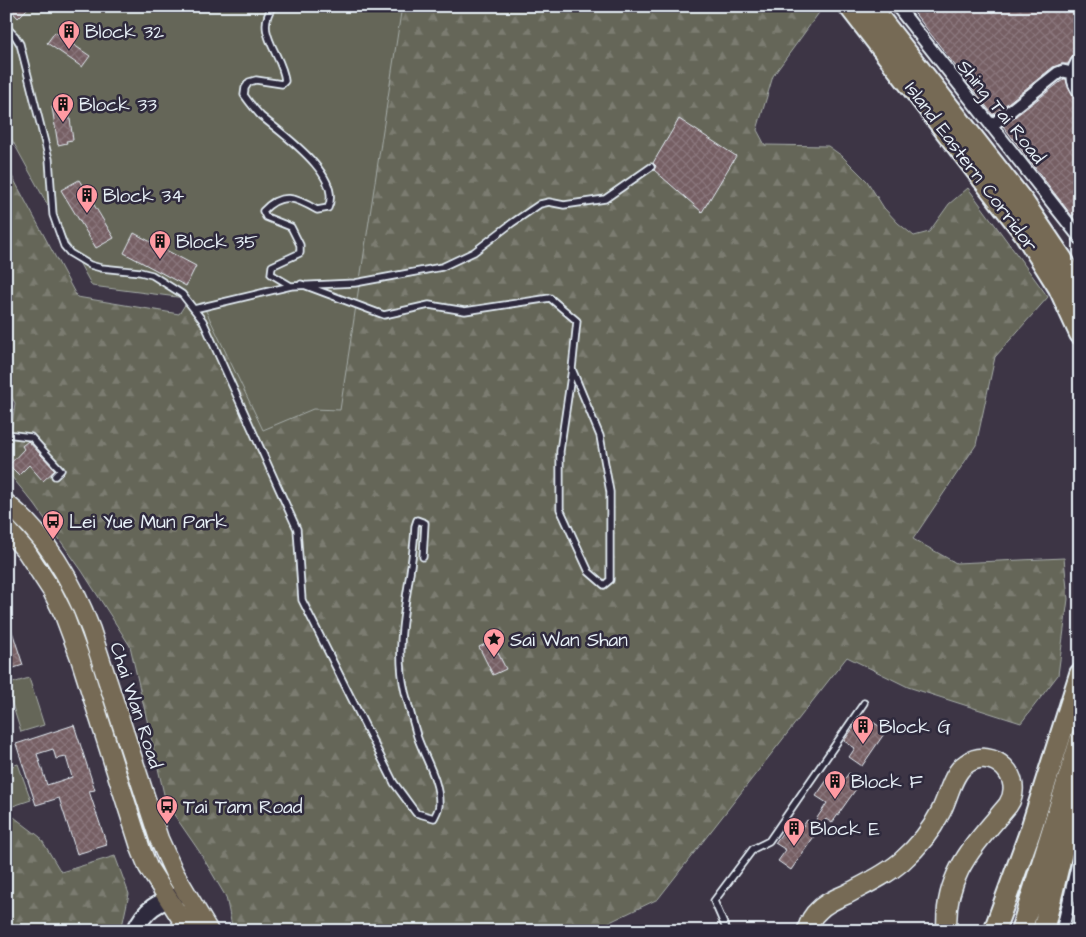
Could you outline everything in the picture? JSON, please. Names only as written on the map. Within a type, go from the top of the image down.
[{"type":"highway","name":"Island Eastern Corridor","points":[[849,6],[1020,227],[1052,276],[1080,334]]},
{"type":"highway","name":"Island Eastern Corridor","points":[[870,6],[1024,203],[1062,259],[1080,292]]},
{"type":"highway","points":[[1003,931],[1030,832],[1080,674]]},
{"type":"highway","points":[[1021,931],[1080,741]]},
{"type":"highway","points":[[808,931],[814,916],[823,906],[883,875],[913,851],[940,814],[960,769],[971,760],[990,758],[1000,763],[1009,772],[1014,785],[1013,796],[1008,805],[968,854],[958,870],[948,901],[947,931]]},
{"type":"highway","points":[[1043,931],[1080,778]]},
{"type":"highway","points":[[994,931],[1030,832]]},
{"type":"main road","name":"Chai Wan Road","points":[[6,503],[28,523],[46,545],[65,574],[79,602],[90,630],[153,823],[168,861],[189,931]]},
{"type":"main road","name":"Chai Wan Road","points":[[6,528],[26,550],[52,591],[64,615],[148,867],[178,896],[209,931]]},
{"type":"main road","points":[[136,931],[145,912],[178,896]]},
{"type":"street","name":"Shing Tai Road","points":[[897,6],[1080,238]]},
{"type":"street","points":[[1080,58],[1072,73],[1075,86],[1080,93]]},
{"type":"street","points":[[991,126],[1058,73],[1063,71],[1072,73]]},
{"type":"street","points":[[1062,931],[1080,854]]},
{"type":"lane","points":[[273,6],[265,23],[285,81],[282,84],[256,80],[248,82],[244,95],[259,114],[309,157],[328,188],[330,203],[328,208],[317,210],[301,200],[291,198],[270,204],[264,211],[266,217],[291,227],[300,245],[300,253],[272,266],[271,274],[291,286]]},
{"type":"lane","points":[[6,27],[20,44],[49,160],[53,215],[64,246],[70,253],[90,265],[152,275],[182,294],[203,321],[297,529],[302,600],[394,783],[416,813],[434,818],[440,806],[437,786],[418,737],[405,690],[401,658],[402,621],[417,520],[426,523],[423,557]]},
{"type":"lane","points":[[194,310],[301,284],[355,283],[442,267],[474,252],[540,204],[549,202],[564,205],[605,199],[651,167]]},
{"type":"lane","points":[[301,284],[384,315],[428,305],[465,312],[550,298],[577,321],[560,451],[560,509],[589,572],[604,585],[610,580],[610,492],[600,436],[572,370]]},
{"type":"lane","points":[[6,434],[31,437],[61,470],[55,476]]},
{"type":"lane","points":[[727,931],[714,901],[753,849],[769,841],[864,703]]},
{"type":"green space","points":[[6,6],[402,6],[340,410],[313,409],[263,430],[206,311],[185,298],[92,286],[6,129]]},
{"type":"green space","points":[[89,6],[818,6],[821,10],[773,76],[757,130],[765,145],[828,146],[842,156],[867,181],[884,208],[914,236],[929,232],[949,204],[968,188],[1048,297],[995,357],[976,445],[913,539],[956,563],[1064,558],[1068,599],[1058,675],[1021,723],[908,687],[847,657],[658,899],[591,931],[233,931],[226,897],[199,851],[166,803],[130,646],[82,571],[35,505],[6,470],[15,403],[6,387],[6,165],[77,297],[179,314],[210,266]]},
{"type":"green space","points":[[29,678],[44,725],[21,732],[6,685]]},
{"type":"green space","points":[[18,764],[31,800],[10,807],[6,798],[6,768]]},
{"type":"green space","points":[[6,811],[40,837],[61,872],[115,856],[129,894],[121,931],[6,931]]},
{"type":"building","points":[[7,6],[30,6],[18,18]]},
{"type":"building","points":[[909,6],[1080,6],[1080,51],[1074,54],[1068,64],[1053,67],[993,115]]},
{"type":"building","name":"Block 32","points":[[55,32],[90,56],[82,67],[47,43]]},
{"type":"building","points":[[1066,79],[1074,98],[1080,100],[1080,210],[1072,216],[1003,126]]},
{"type":"building","name":"Block 33","points":[[68,105],[73,140],[58,145],[52,107]]},
{"type":"building","points":[[679,119],[736,156],[702,212],[654,170],[656,166],[653,163]]},
{"type":"building","name":"Block 34","points":[[79,180],[114,238],[96,248],[61,190]]},
{"type":"building","name":"Block 35","points":[[134,233],[196,266],[186,286],[124,253]]},
{"type":"building","points":[[28,441],[55,470],[43,481],[29,465],[19,475],[9,465],[24,449],[22,446]]},
{"type":"building","points":[[6,619],[8,619],[23,665],[8,670],[6,664]]},
{"type":"building","points":[[492,641],[506,669],[493,675],[479,647]]},
{"type":"building","name":"Block G","points":[[873,722],[886,731],[862,766],[849,757],[855,748],[844,741],[856,724],[867,732]]},
{"type":"building","points":[[74,725],[95,790],[89,791],[107,845],[77,854],[59,798],[36,805],[16,744]],"holes":[[[53,749],[56,759],[66,757],[72,777],[47,785],[37,754]]]},
{"type":"building","points":[[849,773],[861,782],[832,823],[826,819],[791,870],[778,861],[786,850],[775,843],[788,825],[799,832],[807,820],[813,824],[827,803],[816,796],[829,777],[840,785]]},
{"type":"place","name":"Block 32","points":[[69,50]]},
{"type":"place","name":"Block 33","points":[[63,123]]},
{"type":"place","name":"Block 34","points":[[87,214]]},
{"type":"place","name":"Block 35","points":[[160,260]]},
{"type":"place","name":"Lei Yue Mun Park","points":[[53,540]]},
{"type":"place","name":"Sai Wan Shan","points":[[494,658]]},
{"type":"place","name":"Block G","points":[[863,745]]},
{"type":"place","name":"Block F","points":[[835,800]]},
{"type":"place","name":"Tai Tam Road","points":[[167,825]]},
{"type":"place","name":"Block E","points":[[794,847]]}]
